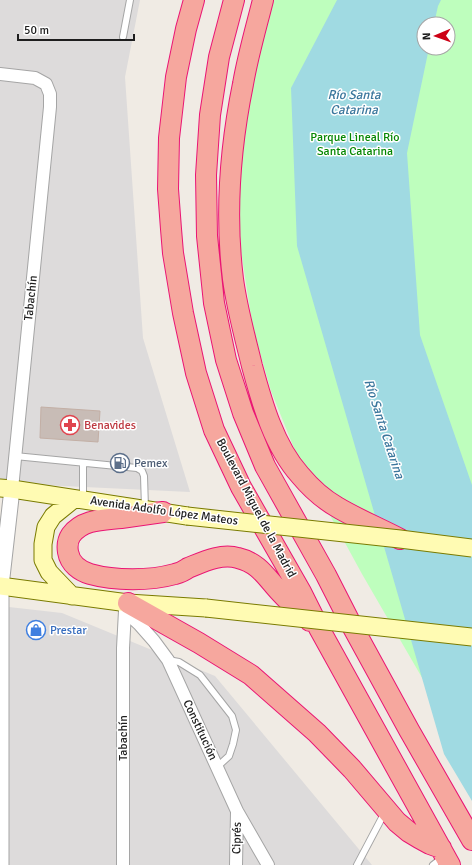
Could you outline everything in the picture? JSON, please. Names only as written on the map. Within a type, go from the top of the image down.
[{"type":"highway","name":"Boulevard Miguel de la Madrid","points":[[194,0],[176,77],[169,138],[168,189],[173,253],[183,313],[196,372],[214,430],[241,487],[301,592],[442,858]]},
{"type":"highway","points":[[234,0],[219,57],[210,115],[206,175],[208,236],[214,303],[226,360],[243,413],[265,466],[326,575],[409,730],[472,840]]},
{"type":"highway","points":[[263,0],[243,83],[231,163],[229,214],[230,244],[233,280],[241,322],[260,396],[274,432],[290,463],[311,486],[336,506],[400,539]]},
{"type":"highway","points":[[154,511],[83,524],[69,538],[67,546],[69,557],[75,566],[86,573],[100,577],[130,579],[153,578],[176,574],[202,562],[223,557],[232,556],[239,558],[261,570],[289,602],[320,630]]},
{"type":"highway","points":[[125,605],[199,643],[251,675],[317,733],[352,770],[397,822],[409,832],[430,844],[442,858]]},
{"type":"main road","name":"Avenida Adolfo López Mateos","points":[[6,489],[187,516],[472,548]]},
{"type":"main road","points":[[72,596],[49,572],[43,560],[43,544],[46,527],[53,516],[78,500]]},
{"type":"main road","points":[[0,586],[125,605],[206,608],[472,637]]},
{"type":"street","name":"Tabachín","points":[[0,74],[35,78],[46,84],[50,94],[50,107],[15,456],[6,489]]},
{"type":"street","points":[[0,865],[0,586],[6,489]]},
{"type":"street","name":"Tabachín","points":[[122,865],[123,648],[125,605]]},
{"type":"street","name":"Constitución","points":[[125,605],[168,660],[237,811],[268,865]]},
{"type":"street","name":"Ciprés","points":[[236,865],[237,811]]},
{"type":"lane","points":[[123,37],[130,0]]},
{"type":"lane","points":[[15,456],[137,468],[142,471],[144,476],[154,511]]},
{"type":"lane","points":[[78,500],[83,463]]},
{"type":"lane","points":[[168,660],[179,662],[200,675],[232,716],[236,730],[233,744],[229,756],[217,767]]},
{"type":"lane","points":[[357,865],[386,810]]},
{"type":"shaded area","points":[[0,0],[140,0],[125,77],[143,338],[190,492],[0,483]]},
{"type":"shaded area","points":[[0,606],[62,613],[215,676],[372,865],[0,865]]},
{"type":"green space","name":"Parque Lineal Río Santa Catarina","points":[[265,0],[472,0],[472,764],[362,574],[296,453],[271,391],[253,329],[241,251],[236,186]]},
{"type":"water","name":"Río Santa Catarina","points":[[337,0],[441,0],[436,16],[416,16],[416,56],[427,56],[407,153],[420,335],[472,485],[472,801],[444,754],[297,246],[291,88]]},
{"type":"building","name":"Benavides","points":[[41,407],[100,411],[98,442],[40,438]]},
{"type":"place","name":"Benavides","points":[[70,425]]},
{"type":"place","name":"Pemex","points":[[120,463]]},
{"type":"place","name":"Prestar","points":[[36,630]]}]
